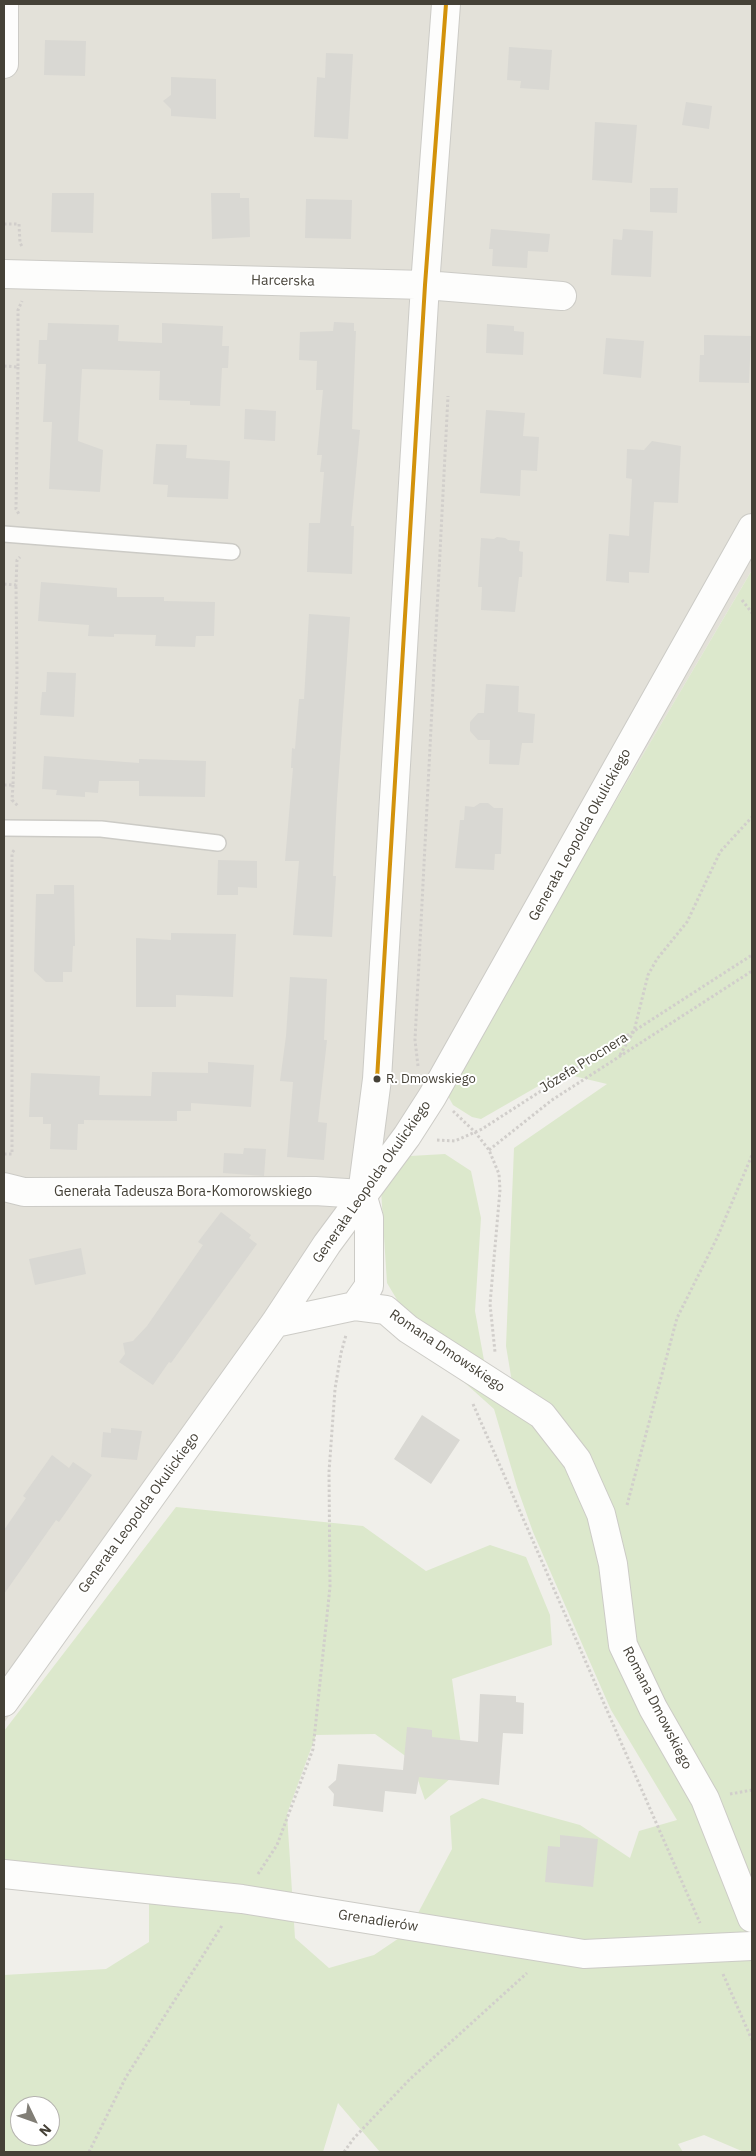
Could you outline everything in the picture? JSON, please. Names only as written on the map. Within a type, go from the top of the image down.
[{"type":"street","points":[[4,4],[4,64]]},
{"type":"street","points":[[355,1306],[370,1286],[370,1218],[362,1194],[377,1078],[426,285],[446,4]]},
{"type":"street","name":"Harcerska","points":[[4,274],[426,285],[562,296]]},
{"type":"street","name":"Generała Leopolda Okulickiego","points":[[4,1702],[275,1323],[362,1194],[407,1136],[432,1097],[752,528]]},
{"type":"street","name":"Generała Tadeusza Bora-Komorowskiego","points":[[4,1187],[24,1192],[315,1191],[362,1194]]},
{"type":"street","name":"Romana Dmowskiego","points":[[275,1323],[355,1306],[386,1310],[408,1329],[444,1350],[477,1374],[491,1381],[542,1415],[577,1460],[601,1514],[613,1564],[623,1645],[653,1708],[705,1799],[752,1918]]},
{"type":"street","name":"Grenadierów","points":[[4,1874],[242,1899],[584,1954],[752,1946]]},
{"type":"lane","points":[[4,534],[232,552]]},
{"type":"lane","points":[[4,828],[30,827],[101,830],[218,843]]},
{"type":"path","points":[[4,1154],[12,1154],[12,853],[16,848],[28,843],[31,810],[20,809],[12,800],[17,675],[17,560],[23,553],[31,550],[34,523],[26,521],[16,509],[18,367]]},
{"type":"path","points":[[448,386],[415,1040],[419,1085],[432,1097],[459,1115],[475,1132],[489,1150],[499,1174],[500,1190],[490,1304],[495,1352],[503,1374],[472,1390],[470,1394],[752,2040]]},
{"type":"path","points":[[4,584],[16,585]]},
{"type":"path","points":[[4,785],[12,784]]},
{"type":"path","points":[[620,1056],[634,1031],[648,975],[657,959],[687,922],[720,852],[752,817]]},
{"type":"path","name":"Józefa Procnera","points":[[407,1136],[439,1141],[455,1141],[475,1132],[752,955]]},
{"type":"path","points":[[489,1150],[552,1100],[752,971]]},
{"type":"path","points":[[625,1510],[678,1318],[717,1238],[752,1154]]},
{"type":"path","points":[[89,2152],[126,2077],[226,1920],[277,1845],[313,1749],[330,1587],[329,1472],[335,1389],[341,1353],[355,1306]]},
{"type":"path","points":[[344,2152],[354,2138],[410,2079],[553,1949]]},
{"type":"shaded area","points":[[4,4],[752,4],[752,570],[484,1024],[4,1723]]},
{"type":"green space","points":[[752,570],[752,2152],[744,2152],[704,2135],[678,2144],[683,2152],[380,2152],[338,2103],[323,2152],[4,2152],[4,1975],[106,1969],[149,1942],[149,1898],[4,1866],[4,1731],[176,1507],[363,1526],[426,1571],[490,1545],[526,1557],[550,1615],[552,1645],[452,1679],[464,1767],[425,1800],[411,1760],[375,1734],[316,1735],[287,1814],[295,1938],[329,1968],[374,1955],[408,1932],[452,1849],[450,1816],[482,1798],[580,1825],[630,1858],[639,1831],[677,1820],[611,1710],[533,1532],[517,1487],[494,1409],[426,1348],[387,1283],[381,1190],[410,1156],[445,1154],[471,1171],[481,1218],[475,1311],[490,1393],[516,1406],[506,1346],[514,1148],[607,1084],[561,1073],[481,1119],[472,1117],[453,1105],[448,1096],[484,1024]]},
{"type":"building","points":[[45,40],[86,41],[85,76],[44,75]]},
{"type":"building","points":[[509,47],[552,50],[549,90],[520,88],[521,81],[507,80]]},
{"type":"building","points":[[326,53],[353,54],[348,139],[314,137],[317,77],[325,78]]},
{"type":"building","points":[[171,77],[216,79],[216,119],[171,116],[171,109],[163,101],[171,95]]},
{"type":"building","points":[[686,102],[712,106],[709,129],[682,125]]},
{"type":"building","points":[[595,122],[637,125],[632,183],[592,180]]},
{"type":"building","points":[[650,188],[678,188],[677,213],[650,212]]},
{"type":"building","points":[[52,193],[94,193],[93,233],[51,232]]},
{"type":"building","points":[[211,193],[240,193],[240,198],[249,198],[250,237],[212,239]]},
{"type":"building","points":[[306,199],[352,200],[351,239],[305,238]]},
{"type":"building","points":[[491,229],[550,234],[548,252],[528,251],[527,268],[492,266],[493,249],[489,249]]},
{"type":"building","points":[[623,229],[653,231],[651,277],[611,275],[613,239],[622,240]]},
{"type":"building","points":[[334,322],[354,323],[354,331],[356,331],[352,429],[360,430],[351,526],[354,526],[352,574],[307,572],[309,523],[320,523],[324,472],[320,472],[322,455],[317,455],[323,390],[316,390],[317,361],[299,360],[300,332],[333,331]]},
{"type":"building","points":[[48,323],[119,325],[118,341],[162,343],[162,323],[223,326],[222,346],[229,346],[228,368],[222,368],[220,406],[190,405],[190,401],[159,400],[160,371],[82,369],[78,441],[103,450],[100,492],[49,489],[52,422],[43,422],[46,364],[38,364],[39,340],[47,340]]},
{"type":"building","points":[[487,324],[514,326],[514,331],[524,332],[523,355],[486,353]]},
{"type":"building","points":[[704,335],[751,336],[749,383],[699,382],[700,355],[704,355]]},
{"type":"building","points":[[606,338],[644,341],[641,378],[603,374]]},
{"type":"building","points":[[245,409],[276,411],[275,441],[244,439]]},
{"type":"building","points":[[486,410],[525,413],[523,436],[539,437],[537,471],[521,470],[520,496],[480,493]]},
{"type":"building","points":[[652,441],[681,446],[678,503],[654,502],[649,573],[629,572],[629,583],[606,581],[609,534],[629,536],[632,479],[626,478],[627,449],[644,450]]},
{"type":"building","points":[[156,444],[187,445],[186,458],[230,461],[228,499],[167,497],[168,485],[153,484]]},
{"type":"building","points":[[497,537],[520,541],[519,551],[523,552],[522,577],[519,577],[515,612],[481,610],[482,587],[478,587],[481,538],[494,539]]},
{"type":"building","points":[[41,582],[117,588],[117,597],[164,597],[164,601],[215,602],[214,636],[196,636],[195,647],[155,646],[156,635],[114,634],[114,637],[88,636],[89,625],[38,621]]},
{"type":"building","points":[[309,614],[350,617],[337,799],[333,876],[336,876],[332,937],[293,935],[299,861],[285,861],[293,768],[291,768],[292,748],[295,749],[299,699],[304,699]]},
{"type":"building","points":[[47,672],[76,673],[74,717],[40,715],[42,692],[46,692]]},
{"type":"building","points":[[486,684],[519,686],[518,712],[535,714],[533,743],[522,743],[519,765],[489,764],[490,740],[478,740],[470,731],[470,722],[478,713],[484,713]]},
{"type":"building","points":[[44,756],[139,763],[139,759],[206,761],[205,797],[139,796],[139,781],[99,781],[98,793],[85,792],[85,797],[56,795],[57,790],[42,789]]},
{"type":"building","points":[[480,803],[488,803],[494,808],[503,808],[501,854],[495,854],[494,870],[455,868],[460,820],[464,820],[465,806],[474,807]]},
{"type":"building","points":[[218,860],[257,861],[257,888],[238,887],[238,895],[217,895]]},
{"type":"building","points":[[54,885],[74,885],[75,946],[73,946],[72,972],[63,972],[63,982],[46,982],[34,971],[36,894],[54,894]]},
{"type":"building","points":[[171,933],[236,934],[233,997],[176,995],[176,1007],[136,1007],[136,938],[171,940]]},
{"type":"building","points":[[290,977],[327,979],[324,1040],[327,1040],[318,1122],[327,1123],[324,1160],[287,1157],[293,1082],[280,1081],[286,1036]]},
{"type":"building","points":[[208,1062],[254,1065],[251,1107],[191,1103],[191,1111],[177,1111],[177,1121],[84,1120],[84,1124],[78,1124],[77,1150],[50,1149],[51,1124],[43,1124],[43,1117],[29,1117],[31,1073],[100,1076],[99,1095],[151,1096],[152,1072],[208,1073]]},
{"type":"building","points":[[244,1148],[266,1149],[264,1176],[223,1173],[224,1153],[243,1154]]},
{"type":"building","points":[[221,1212],[251,1235],[249,1238],[257,1244],[153,1385],[119,1362],[125,1354],[123,1343],[133,1341],[147,1326],[203,1245],[198,1242]]},
{"type":"building","points":[[81,1248],[86,1274],[35,1285],[29,1259]]},
{"type":"building","points":[[422,1415],[460,1440],[431,1484],[394,1459]]},
{"type":"building","points":[[111,1428],[142,1431],[137,1460],[101,1457],[103,1432],[111,1433]]},
{"type":"building","points":[[52,1455],[69,1468],[73,1462],[92,1475],[59,1522],[56,1520],[4,1594],[4,1530],[26,1498],[23,1496]]},
{"type":"building","points":[[480,1694],[516,1696],[516,1702],[524,1703],[523,1734],[503,1733],[499,1785],[419,1777],[416,1794],[385,1791],[383,1812],[333,1806],[334,1794],[328,1787],[336,1780],[338,1764],[403,1770],[407,1727],[432,1730],[432,1737],[478,1742]]},
{"type":"building","points":[[560,1835],[598,1839],[593,1887],[545,1882],[548,1846],[560,1847]]},
{"type":"transit line","points":[[377,1079],[425,285],[446,4]]},
{"type":"place","name":"R. Dmowskiego","points":[[377,1079]]}]
